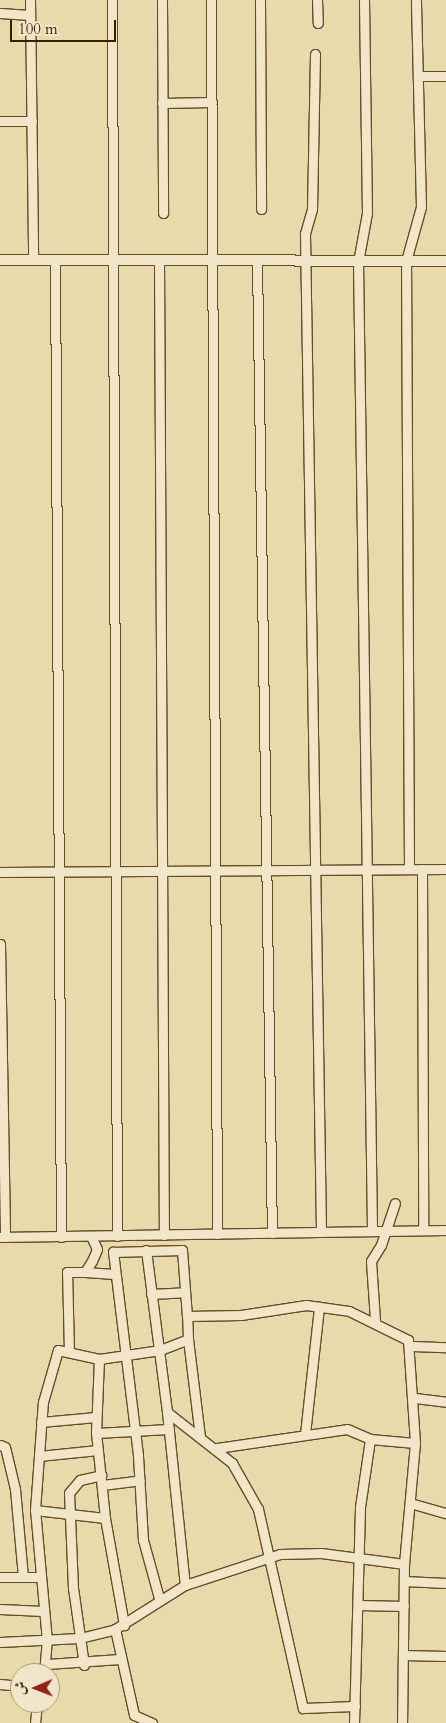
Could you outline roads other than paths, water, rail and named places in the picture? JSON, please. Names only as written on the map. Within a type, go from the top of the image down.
[{"type":"street","points":[[30,0],[33,260]]},
{"type":"street","points":[[112,0],[115,260],[117,1236]]},
{"type":"street","points":[[162,0],[163,212]]},
{"type":"street","points":[[211,0],[212,102],[209,261],[217,1234]]},
{"type":"street","points":[[260,0],[261,209]]},
{"type":"street","points":[[317,0],[318,23]]},
{"type":"street","points":[[364,0],[367,213],[358,262],[372,1231]]},
{"type":"street","points":[[409,870],[406,261],[421,207],[416,0]]},
{"type":"street","points":[[0,13],[30,15]]},
{"type":"street","points":[[315,54],[307,261],[321,1232]]},
{"type":"street","points":[[418,76],[446,76]]},
{"type":"street","points":[[162,103],[212,102]]},
{"type":"street","points":[[0,121],[32,121]]},
{"type":"street","points":[[0,260],[446,261]]},
{"type":"street","points":[[55,260],[61,1236]]},
{"type":"street","points":[[159,260],[164,1235]]},
{"type":"street","points":[[257,261],[272,1233]]},
{"type":"street","points":[[0,872],[446,869]]},
{"type":"street","points":[[422,870],[422,1230]]},
{"type":"street","points":[[0,944],[2,1237],[446,1230]]},
{"type":"street","points":[[375,1320],[371,1261],[395,1203]]},
{"type":"street","points":[[85,1272],[98,1249],[92,1236]]},
{"type":"street","points":[[146,1250],[160,1350],[185,1585]]},
{"type":"street","points":[[159,1598],[143,1540],[140,1480],[123,1356],[113,1252],[182,1250],[188,1339],[200,1437]]},
{"type":"street","points":[[69,1352],[67,1272],[114,1274]]},
{"type":"street","points":[[151,1294],[185,1292]]},
{"type":"street","points":[[305,1434],[318,1307]]},
{"type":"street","points":[[187,1316],[318,1307],[375,1320],[402,1334],[412,1346],[415,1443],[404,1564],[402,1723]]},
{"type":"street","points":[[45,1663],[47,1641],[35,1510],[41,1422],[58,1350],[99,1359],[160,1350],[188,1339]]},
{"type":"street","points":[[412,1346],[446,1347]]},
{"type":"street","points":[[99,1359],[96,1433],[105,1518],[124,1625]]},
{"type":"street","points":[[415,1398],[446,1402]]},
{"type":"street","points":[[167,1412],[217,1448],[232,1462],[258,1509],[267,1558],[287,1623],[303,1708],[355,1706]]},
{"type":"street","points":[[41,1422],[96,1417]]},
{"type":"street","points":[[96,1433],[169,1429]]},
{"type":"street","points":[[217,1448],[305,1434],[347,1430],[370,1439],[415,1443]]},
{"type":"street","points":[[354,1723],[359,1556],[370,1439]]},
{"type":"street","points":[[0,1445],[5,1447],[15,1489],[23,1577]]},
{"type":"street","points":[[39,1456],[98,1450]]},
{"type":"street","points":[[84,1665],[68,1516],[72,1486],[101,1475]]},
{"type":"street","points":[[102,1485],[140,1480]]},
{"type":"street","points":[[410,1503],[446,1513]]},
{"type":"street","points":[[35,1510],[68,1516],[105,1518]]},
{"type":"street","points":[[0,1642],[80,1638],[115,1629],[124,1625],[159,1598],[185,1585],[267,1558],[301,1553],[359,1556],[404,1564]]},
{"type":"street","points":[[0,1577],[40,1577]]},
{"type":"street","points":[[404,1581],[446,1583]]},
{"type":"street","points":[[358,1605],[404,1606]]},
{"type":"street","points":[[0,1609],[43,1611]]},
{"type":"street","points":[[115,1629],[120,1659],[135,1719],[152,1723]]},
{"type":"street","points":[[403,1656],[446,1656]]},
{"type":"street","points":[[60,1667],[120,1659]]}]
